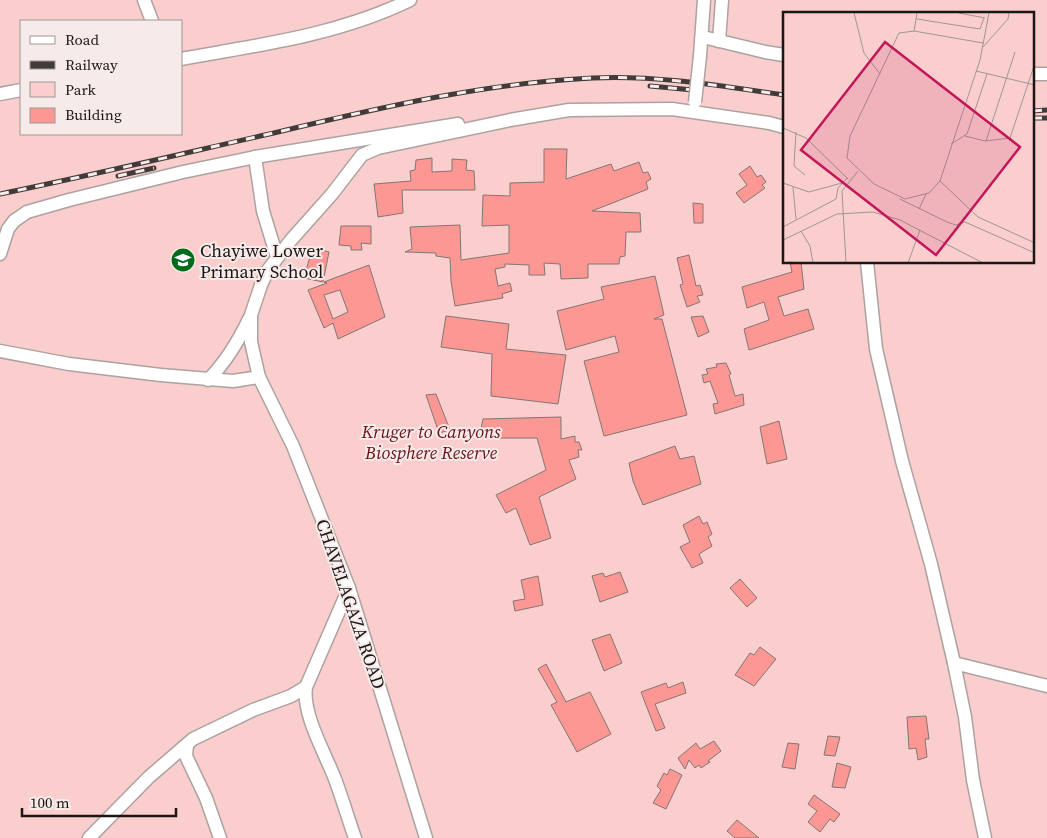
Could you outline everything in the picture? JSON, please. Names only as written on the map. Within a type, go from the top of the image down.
[{"type":"street","points":[[144,0],[152,20]]},
{"type":"street","points":[[182,59],[239,50],[302,37],[365,18],[410,0]]},
{"type":"street","points":[[694,107],[703,37],[704,0]]},
{"type":"street","points":[[719,41],[722,0]]},
{"type":"street","points":[[703,37],[765,52],[783,54]]},
{"type":"street","points":[[1034,74],[1047,74]]},
{"type":"street","points":[[0,94],[20,90]]},
{"type":"street","points":[[208,380],[223,364],[234,347],[251,315],[268,270],[277,257],[332,194],[362,155],[370,150],[510,120],[569,110],[694,107],[783,127]]},
{"type":"street","points":[[0,254],[8,229],[14,221],[27,212],[69,200],[183,172],[255,157],[475,121],[510,120]]},
{"type":"street","points":[[255,157],[263,211],[277,257]]},
{"type":"street","points":[[867,264],[876,349],[902,461],[954,663],[965,717],[973,780],[985,838]]},
{"type":"street","name":"CHAVELAGAZA ROAD","points":[[251,315],[251,342],[259,377],[293,446],[349,588],[426,838]]},
{"type":"street","points":[[0,351],[69,364],[208,380],[233,381],[259,377]]},
{"type":"street","points":[[349,588],[306,686],[306,703],[355,838]]},
{"type":"street","points":[[954,663],[1047,686]]},
{"type":"street","points":[[89,838],[149,777],[198,736],[253,710],[291,696],[306,686]]},
{"type":"street","points":[[187,744],[186,756],[206,798],[220,838]]},
{"type":"green space","name":"Kruger to Canyons Biosphere Reserve","points":[[0,0],[1047,0],[1047,838],[0,838]]},
{"type":"building","points":[[544,149],[567,149],[566,179],[611,164],[614,171],[639,162],[643,173],[648,172],[651,179],[646,182],[648,189],[592,211],[640,213],[641,232],[626,232],[625,256],[620,257],[619,264],[588,264],[588,278],[561,279],[560,264],[544,263],[545,275],[529,275],[529,265],[505,264],[505,267],[495,269],[498,286],[510,283],[512,291],[502,294],[503,298],[455,306],[450,258],[436,256],[436,253],[405,252],[412,249],[410,227],[460,225],[461,260],[509,253],[509,225],[482,226],[483,195],[510,196],[510,183],[544,182]]},
{"type":"building","points":[[432,158],[432,172],[452,171],[452,159],[467,160],[466,170],[474,171],[475,190],[402,190],[403,213],[378,217],[374,184],[411,181],[410,171],[415,170],[416,160]]},
{"type":"building","points":[[750,166],[757,177],[761,175],[766,182],[762,185],[765,188],[744,203],[736,193],[747,185],[739,174]]},
{"type":"building","points":[[693,203],[703,204],[703,223],[694,223]]},
{"type":"building","points":[[341,226],[371,226],[371,244],[361,243],[362,250],[351,250],[351,246],[339,245]]},
{"type":"building","points":[[318,249],[329,252],[323,282],[304,278],[311,253],[316,254]]},
{"type":"building","points":[[689,255],[696,286],[700,285],[703,295],[697,296],[700,302],[687,307],[680,285],[683,284],[677,258]]},
{"type":"building","points":[[790,264],[801,264],[804,289],[778,297],[784,316],[808,309],[814,329],[749,350],[744,329],[769,320],[764,302],[747,308],[742,287],[792,272]]},
{"type":"building","points":[[369,265],[385,317],[338,339],[333,323],[324,328],[308,290],[327,283],[324,282]],"holes":[[[340,290],[348,312],[333,319],[324,295]]]},
{"type":"building","points":[[655,276],[664,315],[654,319],[662,319],[687,415],[604,436],[584,361],[619,352],[615,336],[566,350],[557,311],[604,299],[601,287]]},
{"type":"building","points":[[446,316],[509,324],[506,349],[566,355],[558,404],[491,396],[492,354],[441,347]]},
{"type":"building","points":[[703,316],[709,332],[698,337],[691,317]]},
{"type":"building","points":[[726,363],[731,374],[729,375],[735,396],[743,394],[744,405],[715,414],[713,404],[718,403],[710,381],[704,383],[702,375],[708,374],[706,369],[717,367],[716,364]]},
{"type":"building","points":[[436,394],[450,430],[439,433],[426,395]]},
{"type":"building","points":[[561,417],[561,439],[575,436],[575,442],[579,442],[582,450],[578,450],[579,457],[569,460],[576,479],[539,497],[551,538],[530,545],[516,508],[506,513],[496,495],[546,470],[537,438],[479,438],[483,419]]},
{"type":"building","points":[[779,421],[787,459],[767,464],[760,427]]},
{"type":"building","points":[[675,446],[680,459],[694,456],[701,484],[643,505],[633,481],[629,463]]},
{"type":"building","points":[[699,516],[703,524],[707,522],[712,534],[708,537],[712,546],[699,554],[703,563],[692,568],[680,547],[690,542],[683,525]]},
{"type":"building","points":[[620,572],[628,592],[600,602],[592,576],[603,573],[605,577]]},
{"type":"building","points":[[538,576],[543,605],[515,611],[513,601],[525,599],[521,580]]},
{"type":"building","points":[[740,579],[757,598],[747,607],[730,588]]},
{"type":"building","points":[[610,634],[622,663],[604,671],[592,640]]},
{"type":"building","points":[[760,647],[776,659],[754,686],[735,675],[750,653],[754,655]]},
{"type":"building","points":[[546,664],[566,702],[590,692],[611,734],[577,752],[551,705],[557,702],[538,669]]},
{"type":"building","points":[[683,682],[686,693],[655,704],[665,728],[656,731],[641,692],[666,683],[668,688]]},
{"type":"building","points":[[926,716],[929,739],[925,739],[927,757],[918,760],[916,748],[909,749],[907,717]]},
{"type":"building","points":[[828,736],[840,737],[835,756],[824,755]]},
{"type":"building","points":[[714,741],[721,751],[708,761],[710,762],[701,768],[699,765],[695,768],[689,760],[685,769],[678,758],[696,743],[700,749]]},
{"type":"building","points":[[788,743],[799,744],[795,769],[782,767]]},
{"type":"building","points":[[837,763],[851,767],[845,788],[832,787]]},
{"type":"building","points":[[670,769],[682,775],[666,809],[653,803],[661,790],[657,786],[664,773],[667,775]]},
{"type":"building","points":[[814,795],[840,814],[834,822],[830,819],[820,832],[808,822],[817,811],[808,804]]},
{"type":"building","points":[[737,820],[759,838],[735,838],[727,831]]},
{"type":"railway","points":[[0,194],[395,105],[513,85],[593,78],[641,78],[689,82],[783,95]]},
{"type":"railway","points":[[650,86],[693,90]]},
{"type":"railway","points":[[1034,111],[1047,110]]},
{"type":"railway","points":[[1034,118],[1047,118]]},
{"type":"railway","points":[[118,176],[154,168]]},
{"type":"place","name":"Chayiwe Lower Primary School","points":[[183,260]]}]
